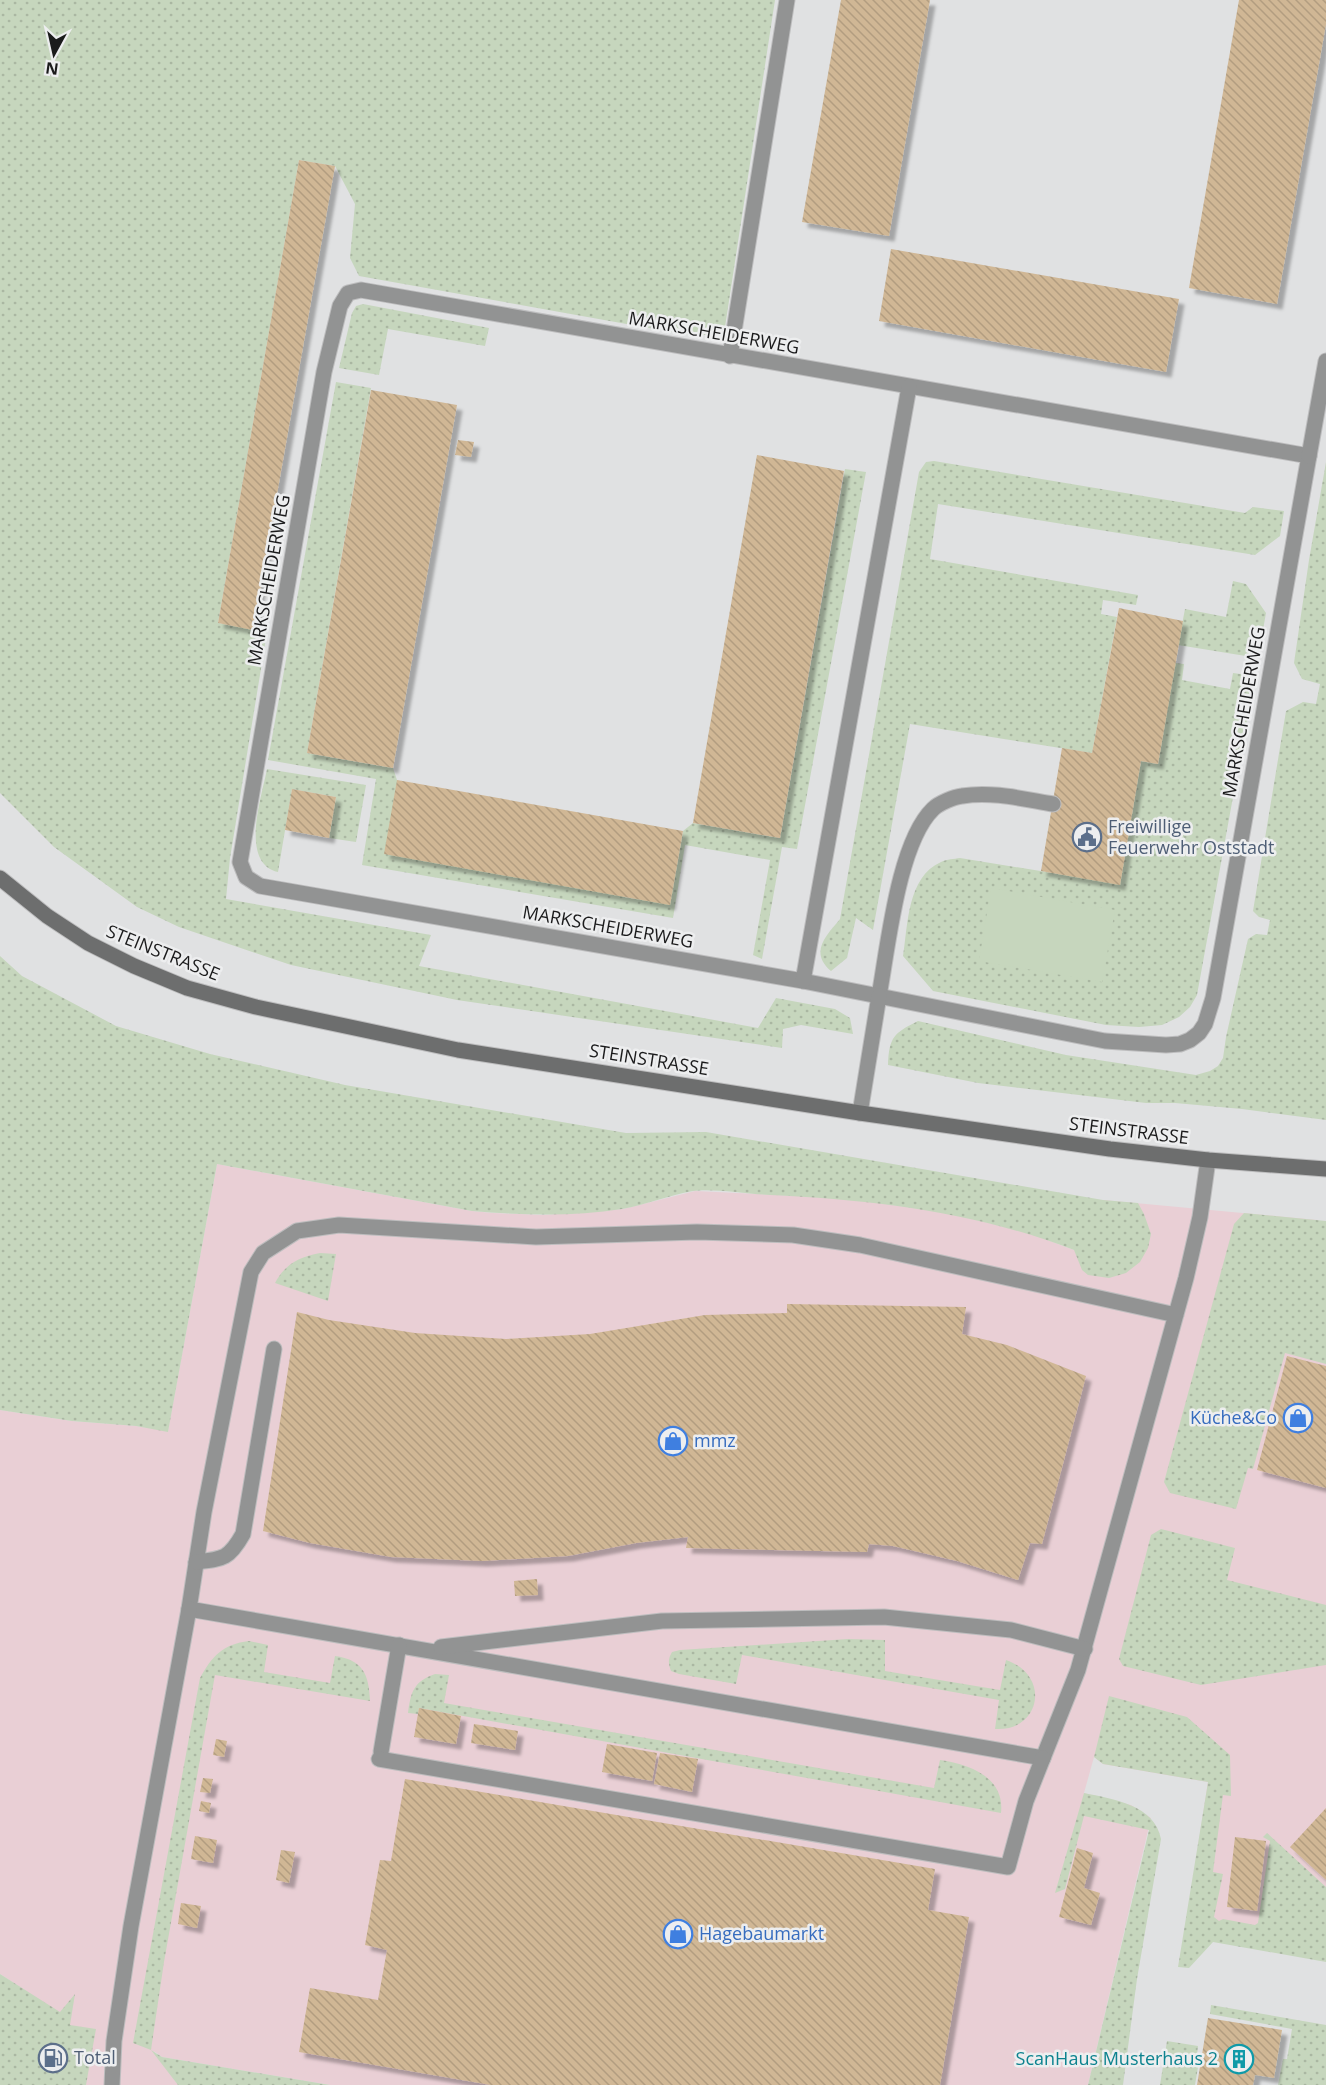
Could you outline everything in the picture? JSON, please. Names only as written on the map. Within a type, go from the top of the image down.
[{"type":"street","points":[[730,356],[787,0]]},
{"type":"street","name":"MARKSCHEIDERWEG","points":[[1309,456],[361,290],[348,293],[340,306],[324,372],[240,862],[246,877],[260,886],[803,981],[1105,1041],[1166,1045],[1180,1044],[1190,1040],[1205,1024],[1213,998],[1324,383],[1326,361]]},
{"type":"street","points":[[803,981],[909,387]]},
{"type":"street","points":[[860,1113],[903,868],[917,830],[934,807],[960,796],[990,794],[1053,804]]},
{"type":"street","name":"STEINSTRASSE","points":[[0,878],[47,916],[88,943],[134,966],[187,988],[256,1007],[458,1050],[860,1113],[1110,1149],[1208,1160],[1326,1169]]},
{"type":"street","points":[[399,1645],[380,1755],[1008,1867],[1026,1801],[1085,1649],[1197,1233],[1208,1160]]},
{"type":"street","points":[[112,2085],[114,2040],[131,1926],[189,1609],[204,1512],[251,1272],[263,1252],[297,1231],[339,1225],[536,1238],[697,1232],[793,1235],[860,1245],[1176,1315]]},
{"type":"street","points":[[196,1562],[221,1559],[235,1548],[243,1534],[274,1349]]},
{"type":"street","points":[[189,1609],[1043,1758]]},
{"type":"street","points":[[423,1649],[662,1621],[884,1617],[1011,1630],[1085,1649]]},
{"type":"shaded area","points":[[217,1164],[493,1213],[543,1215],[623,1209],[695,1191],[843,1198],[949,1213],[1029,1233],[1074,1250],[1103,1200],[1317,1220],[1326,1263],[1326,1946],[1222,1925],[1211,1914],[1188,1911],[1208,1782],[1103,1764],[1094,1757],[1084,1793],[1131,1805],[1151,1818],[1088,2085],[330,2085],[162,2057],[154,2051],[178,2085],[0,2085],[60,2013],[0,1974],[0,1410],[72,1421],[168,1431]]},
{"type":"green space","points":[[0,0],[775,0],[725,327],[699,337],[359,276],[350,258],[355,204],[335,166],[299,160],[218,623],[267,632],[230,858],[226,899],[431,935],[419,966],[758,1028],[776,998],[835,1009],[850,1018],[853,1034],[801,1025],[783,1029],[782,1048],[457,1000],[291,965],[179,927],[137,907],[54,847],[0,793]]},
{"type":"green space","points":[[363,304],[489,328],[485,346],[388,329],[379,375],[339,368],[352,313],[356,306]]},
{"type":"green space","points":[[336,382],[371,388],[307,753],[393,768],[397,780],[624,897],[670,904],[683,831],[693,823],[780,838],[845,469],[866,472],[797,849],[782,847],[762,959],[753,955],[770,860],[685,845],[673,918],[362,865],[376,779],[268,760]]},
{"type":"green space","points":[[934,461],[1245,513],[1253,507],[1284,511],[1280,536],[1255,555],[938,504],[930,559],[1138,595],[1136,605],[1103,600],[1101,614],[1117,617],[1092,753],[910,724],[873,930],[856,918],[847,958],[831,971],[824,964],[820,951],[825,938],[840,919],[919,472],[926,462]]},
{"type":"green space","points":[[1326,462],[1326,1120],[1242,1109],[1175,1103],[1146,1103],[978,1083],[888,1065],[894,1037],[918,1021],[1066,1055],[1196,1075],[1218,1066],[1223,1058],[1248,939],[1256,934],[1267,935],[1270,920],[1259,917],[1253,911],[1286,711],[1303,702],[1316,704],[1320,684],[1302,679],[1294,663]]},
{"type":"green space","points":[[1233,581],[1246,584],[1266,613],[1258,658],[1178,645],[1185,609],[1226,617]]},
{"type":"green space","points":[[1175,663],[1184,664],[1182,680],[1230,689],[1233,673],[1255,676],[1197,995],[1190,1007],[1179,1017],[1162,1025],[1139,1027],[1106,1025],[933,991],[903,956],[908,917],[915,890],[930,869],[941,862],[960,858],[1120,884],[1141,761],[1158,764]]},
{"type":"green space","points":[[267,769],[366,785],[356,842],[329,838],[336,797],[292,789],[278,872],[266,866],[259,856],[256,827]]},
{"type":"green space","points":[[991,888],[1115,910],[1102,982],[979,961]]},
{"type":"green space","points":[[0,956],[22,976],[116,1026],[210,1054],[345,1085],[626,1133],[706,1132],[1103,1200],[1138,1203],[1151,1234],[1148,1248],[1140,1262],[1126,1273],[1109,1278],[1088,1275],[1082,1270],[1074,1250],[1037,1237],[962,1217],[848,1200],[701,1190],[603,1212],[547,1214],[472,1211],[217,1164],[168,1432],[0,1410]]},
{"type":"green space","points":[[1244,1213],[1326,1221],[1326,1364],[1285,1353],[1253,1469],[1248,1468],[1236,1509],[1170,1493],[1164,1482],[1234,1224]]},
{"type":"green space","points":[[320,1253],[336,1254],[328,1301],[275,1283],[293,1262]]},
{"type":"green space","points":[[1161,1529],[1235,1548],[1227,1580],[1326,1605],[1326,1665],[1201,1685],[1123,1666],[1119,1659],[1151,1535]]},
{"type":"green space","points":[[848,1639],[885,1640],[885,1671],[1000,1690],[1006,1660],[1021,1668],[1030,1678],[1035,1690],[1035,1702],[1030,1713],[1022,1722],[1010,1728],[995,1729],[999,1700],[742,1655],[736,1684],[679,1674],[671,1671],[669,1663],[672,1652],[680,1650]]},
{"type":"green space","points":[[249,1641],[268,1645],[264,1672],[330,1683],[335,1656],[352,1661],[363,1670],[366,1676],[370,1701],[215,1675],[164,1962],[151,2050],[133,2043],[200,1678],[219,1652],[232,1645]]},
{"type":"green space","points":[[435,1674],[449,1675],[444,1703],[934,1788],[940,1760],[951,1762],[973,1769],[991,1781],[1001,1801],[1001,1813],[419,1708],[418,1714],[408,1713],[414,1689],[422,1681]]},
{"type":"green space","points":[[1109,1696],[1187,1717],[1230,1755],[1231,1796],[1223,1795],[1213,1872],[1223,1874],[1214,1917],[1219,1921],[1223,1919],[1255,1925],[1258,1923],[1270,1841],[1263,1837],[1267,1833],[1326,1887],[1326,1962],[1213,1942],[1189,1968],[1178,1967],[1208,1782],[1103,1764],[1094,1757]]},
{"type":"green space","points":[[1084,1793],[1120,1801],[1142,1811],[1151,1818],[1161,1839],[1137,1979],[1123,2085],[1088,2085],[1149,1830],[1084,1816],[1065,1889],[1055,1893]]},
{"type":"green space","points":[[0,1974],[60,2012],[75,1994],[70,2025],[96,2029],[86,2085],[0,2085]]},
{"type":"green space","points":[[1211,2005],[1326,2025],[1326,2085],[1278,2085],[1283,2059],[1287,2059],[1292,2029],[1210,2014]]},
{"type":"green space","points":[[1167,2041],[1198,2046],[1197,2055],[1200,2055],[1195,2085],[1160,2085]]},
{"type":"green space","points":[[151,2050],[162,2057],[330,2085],[178,2085]]},
{"type":"building","points":[[841,0],[930,0],[889,236],[802,222]]},
{"type":"building","points":[[1239,0],[1326,0],[1326,24],[1277,304],[1189,288]]},
{"type":"building","points":[[299,160],[335,166],[253,630],[218,623]]},
{"type":"building","points":[[891,249],[1179,299],[1166,372],[879,321]]},
{"type":"building","points":[[371,390],[457,405],[393,768],[307,753]]},
{"type":"building","points":[[458,440],[474,442],[471,457],[455,455]]},
{"type":"building","points":[[757,455],[844,471],[780,838],[693,823]]},
{"type":"building","points":[[1119,608],[1183,621],[1158,764],[1141,761],[1120,885],[1041,871],[1062,748],[1092,753]]},
{"type":"building","points":[[397,780],[683,831],[670,905],[384,854]]},
{"type":"building","points":[[292,789],[336,797],[329,838],[285,830]]},
{"type":"building","name":"mmz","points":[[787,1304],[966,1307],[962,1334],[1007,1345],[1086,1376],[1042,1544],[1030,1543],[1018,1580],[957,1561],[893,1546],[869,1544],[867,1552],[686,1548],[688,1537],[636,1543],[568,1556],[482,1561],[391,1557],[310,1543],[263,1531],[297,1312],[329,1320],[415,1333],[506,1339],[590,1334],[705,1315],[787,1313]]},
{"type":"building","name":"Küche&Co","points":[[1287,1356],[1326,1366],[1326,1488],[1257,1470]]},
{"type":"building","points":[[537,1579],[538,1595],[515,1596],[514,1581]]},
{"type":"building","points":[[419,1708],[461,1716],[456,1744],[414,1737]]},
{"type":"building","points":[[474,1724],[518,1731],[515,1750],[471,1743]]},
{"type":"building","points":[[216,1739],[227,1741],[224,1757],[213,1755]]},
{"type":"building","points":[[607,1744],[657,1753],[652,1781],[602,1772]]},
{"type":"building","points":[[660,1753],[698,1759],[692,1792],[654,1784]]},
{"type":"building","points":[[203,1778],[213,1779],[210,1793],[200,1792]]},
{"type":"building","name":"Hagebaumarkt","points":[[405,1779],[935,1869],[928,1910],[969,1917],[940,2085],[491,2085],[299,2052],[310,1988],[378,2000],[387,1950],[365,1945],[380,1860],[391,1861]]},
{"type":"building","points":[[201,1801],[211,1803],[209,1813],[199,1811]]},
{"type":"building","points":[[1326,1808],[1326,1880],[1290,1847]]},
{"type":"building","points":[[195,1836],[217,1840],[213,1863],[191,1859]]},
{"type":"building","points":[[1235,1837],[1266,1841],[1257,1911],[1227,1907]]},
{"type":"building","points":[[1077,1848],[1093,1853],[1084,1888],[1100,1893],[1091,1925],[1059,1917]]},
{"type":"building","points":[[281,1850],[295,1852],[289,1883],[276,1880]]},
{"type":"building","points":[[181,1903],[201,1906],[197,1928],[178,1924]]},
{"type":"building","name":"ScanHaus Musterhaus 2","points":[[1208,2018],[1282,2030],[1274,2078],[1255,2075],[1253,2085],[1197,2085]]},
{"type":"place","name":"Freiwillige Feuerwehr Oststadt","points":[[1087,837]]},
{"type":"place","name":"Küche&Co","points":[[1298,1418]]},
{"type":"place","name":"mmz","points":[[673,1441]]},
{"type":"place","name":"Hagebaumarkt","points":[[678,1934]]},
{"type":"place","name":"Total","points":[[53,2058]]},
{"type":"place","name":"ScanHaus Musterhaus 2","points":[[1239,2059]]}]
